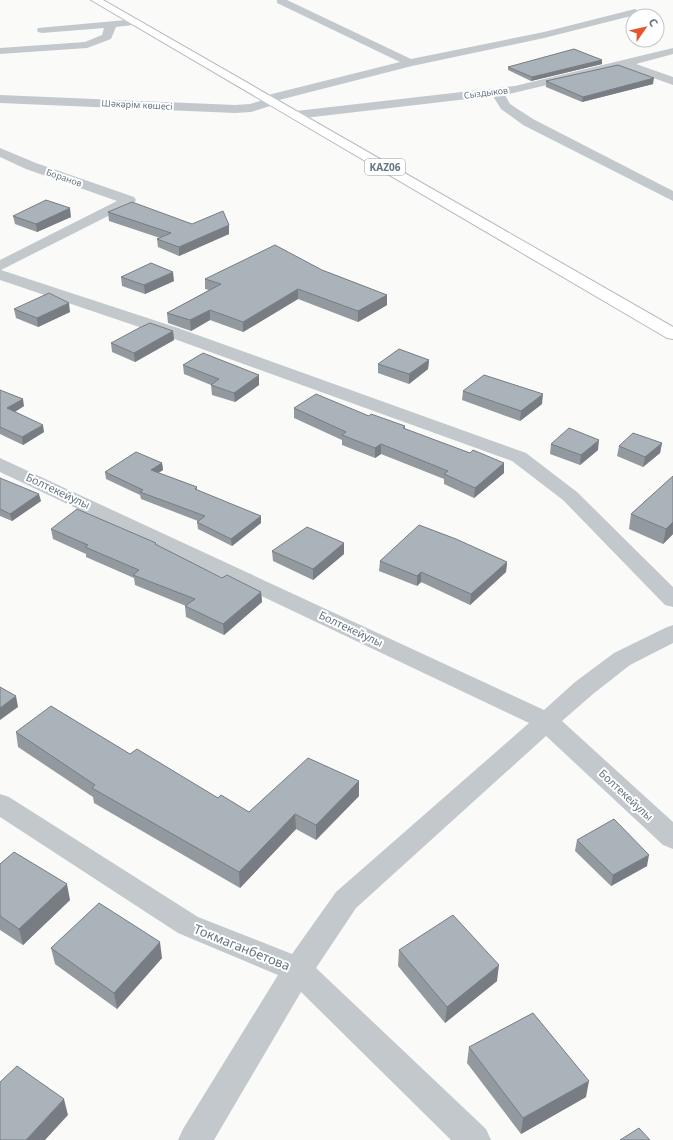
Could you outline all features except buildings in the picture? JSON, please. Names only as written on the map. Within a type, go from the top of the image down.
[{"type":"main road","name":"KАZ06","points":[[96,0],[137,22],[673,334]]},
{"type":"street","points":[[281,1],[410,63]]},
{"type":"street","name":"Шәкәрім көшесі","points":[[0,99],[236,109],[251,108],[270,100],[410,63],[544,35],[625,14]]},
{"type":"street","points":[[42,30],[137,22]]},
{"type":"street","points":[[0,51],[87,45],[107,38],[111,24]]},
{"type":"street","name":"Сыздыков","points":[[296,115],[515,90],[673,51]]},
{"type":"street","points":[[623,63],[673,81]]},
{"type":"street","points":[[498,92],[505,106],[528,122],[673,197]]},
{"type":"street","name":"Боранов","points":[[0,152],[31,166],[129,200],[0,266]]},
{"type":"street","points":[[0,274],[172,332],[519,457],[570,496],[673,600]]},
{"type":"street","name":"Болтекейулы","points":[[0,464],[546,721],[673,838]]},
{"type":"street","points":[[195,1140],[298,970],[346,900],[584,688],[622,659],[673,633]]},
{"type":"street","name":"Токмаганбетова","points":[[0,804],[188,924],[298,970],[474,1140]]}]
